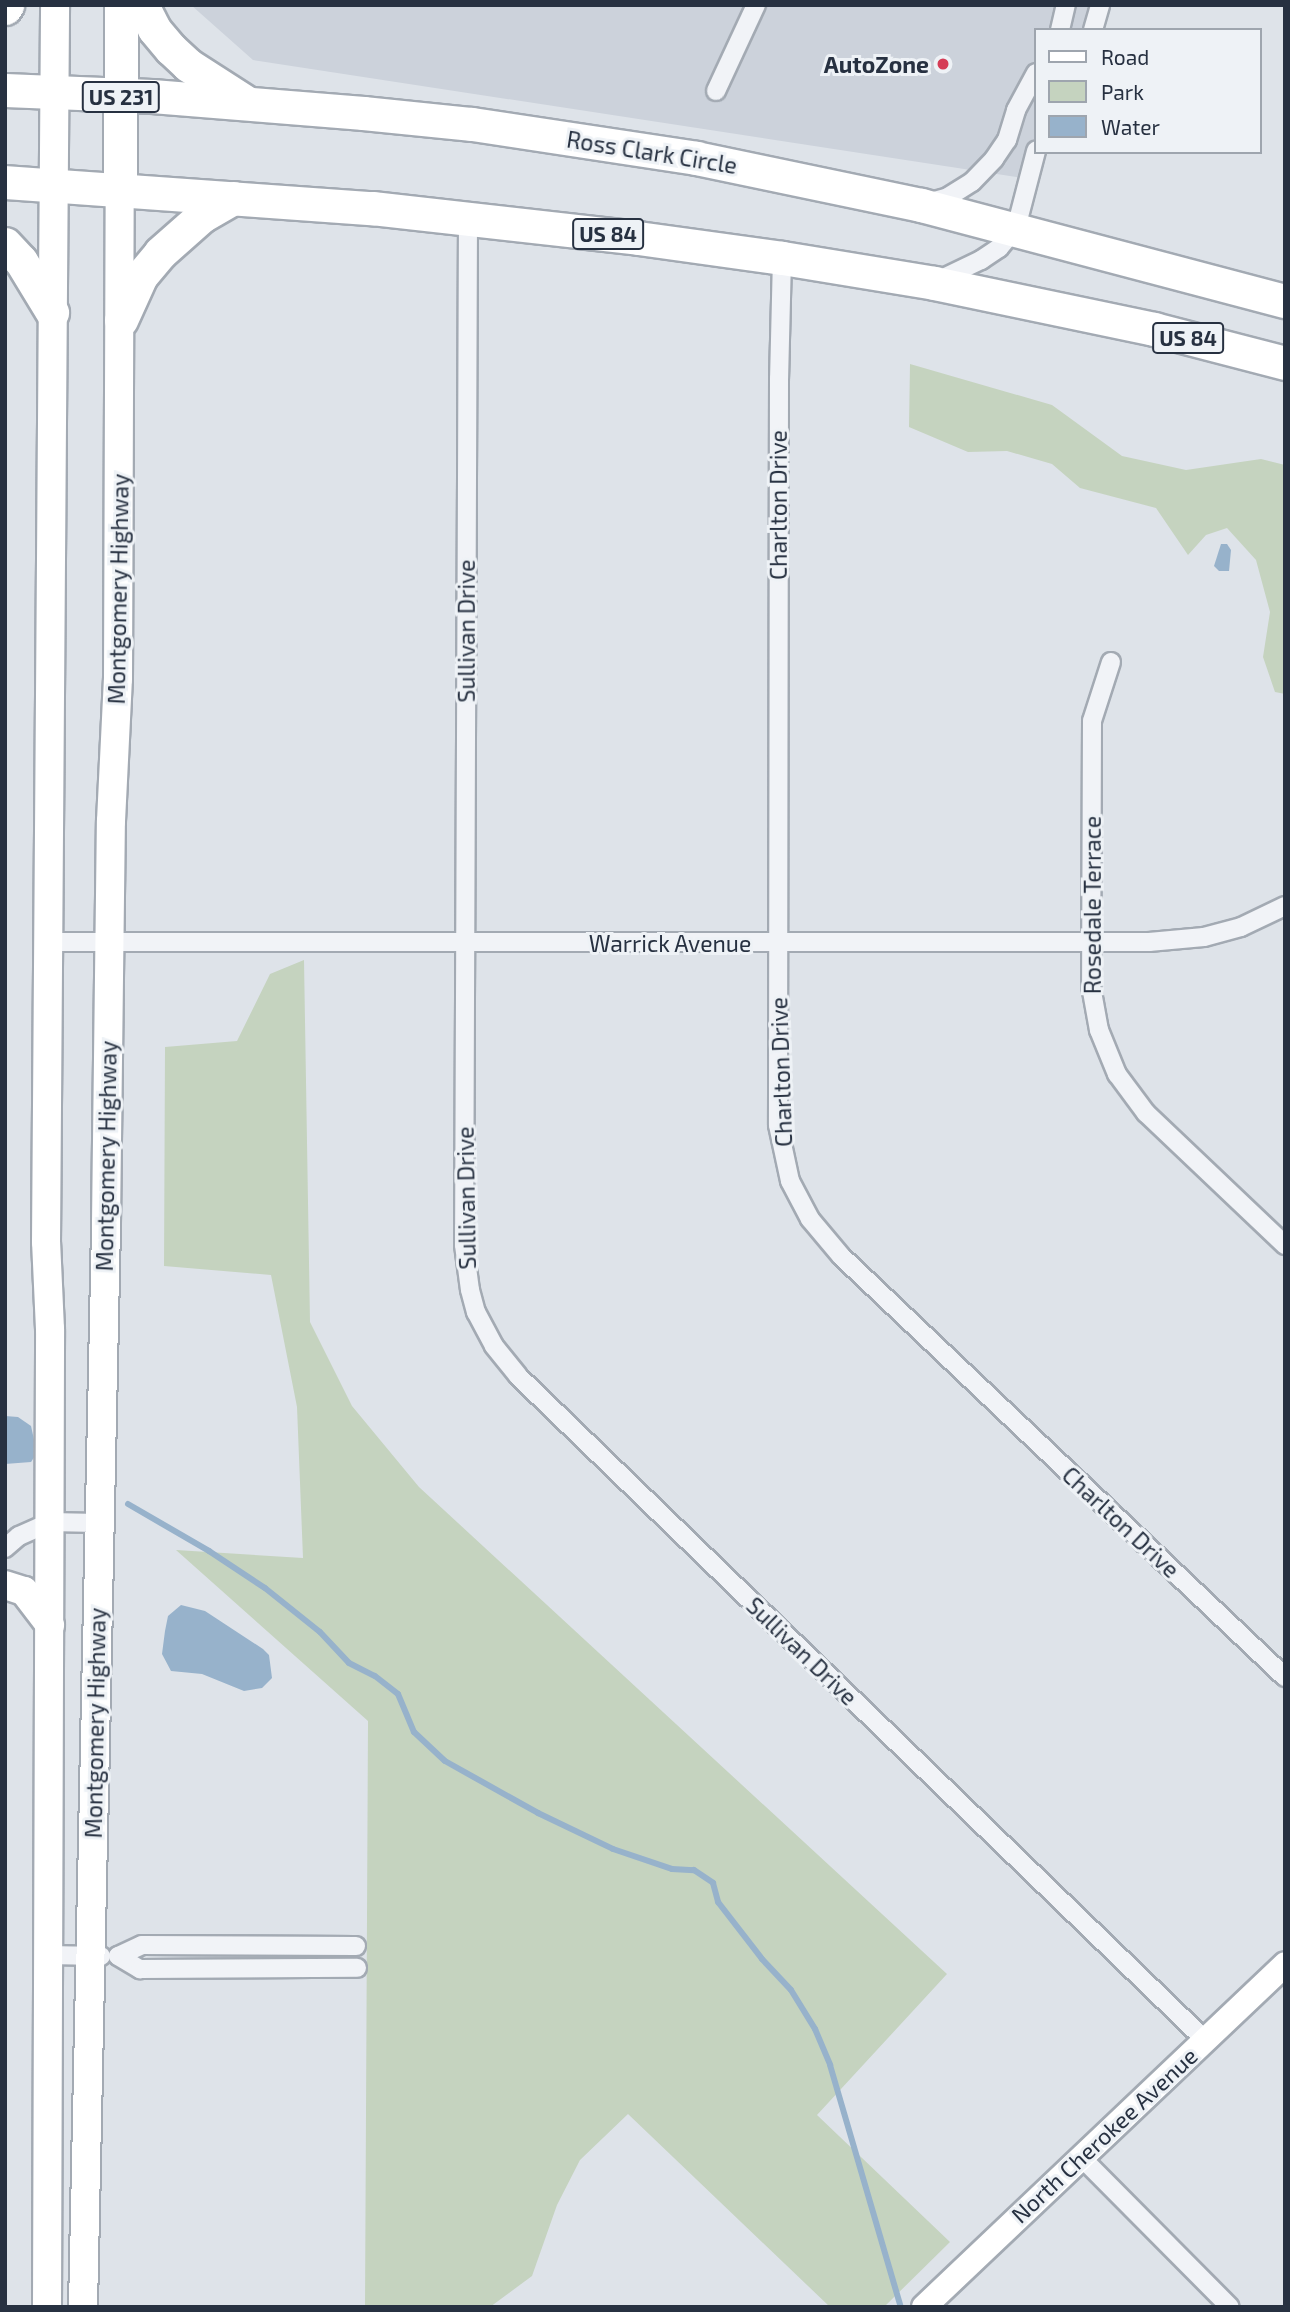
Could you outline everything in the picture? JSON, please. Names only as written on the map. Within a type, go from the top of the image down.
[{"type":"highway","name":"Montgomery Highway","points":[[120,189],[121,5]]},
{"type":"highway","points":[[142,5],[154,29],[188,65],[246,102]]},
{"type":"highway","name":"Ross Clark Circle","points":[[5,90],[246,102],[472,124],[696,158],[921,205],[1016,228],[1285,301]]},
{"type":"highway","name":"US 84","points":[[5,181],[468,218],[782,258],[934,283],[1154,329],[1285,363]]},
{"type":"highway","points":[[121,320],[141,276],[160,253],[202,216],[233,198]]},
{"type":"highway","points":[[5,244],[21,261],[52,312]]},
{"type":"main road","name":"Montgomery Highway","points":[[47,2307],[50,1329],[46,1242],[55,5]]},
{"type":"main road","name":"Montgomery Highway","points":[[83,2307],[111,821],[118,679],[120,189]]},
{"type":"main road","points":[[5,1585],[24,1591],[50,1625]]},
{"type":"street","points":[[716,91],[757,5]]},
{"type":"street","points":[[1060,28],[1066,5]]},
{"type":"street","points":[[1094,28],[1100,5]]},
{"type":"street","points":[[921,205],[948,197],[972,182],[994,159],[1007,140],[1016,110],[1034,77]]},
{"type":"street","points":[[934,283],[999,248],[1016,228],[1035,154]]},
{"type":"street","name":"Sullivan Drive","points":[[468,218],[464,1245],[476,1312],[494,1346],[518,1377],[1205,2040]]},
{"type":"street","name":"Charlton Drive","points":[[782,258],[778,406],[778,944],[780,1144],[790,1181],[810,1219],[851,1266],[1285,1677]]},
{"type":"street","name":"Rosedale Terrace","points":[[1111,662],[1092,721],[1093,1009],[1116,1074],[1146,1113],[1285,1245]]},
{"type":"street","name":"Warrick Avenue","points":[[48,943],[1091,943],[1204,937],[1241,927],[1285,906]]},
{"type":"street","points":[[5,1548],[19,1536],[50,1522],[98,1523]]},
{"type":"street","points":[[48,1955],[118,1956],[142,1945],[356,1946]]},
{"type":"street","points":[[118,1956],[140,1969],[357,1968]]},
{"type":"street","name":"North Cherokee Avenue","points":[[924,2307],[1285,1964]]},
{"type":"street","points":[[1081,2157],[1230,2307]]},
{"type":"shaded area","points":[[191,5],[1110,5],[1104,28],[1034,28],[1034,154],[1045,154],[1036,180],[253,60]]},
{"type":"green space","points":[[910,364],[1052,405],[1122,456],[1186,470],[1261,459],[1285,465],[1285,694],[1275,692],[1263,657],[1270,612],[1256,560],[1227,528],[1206,535],[1188,555],[1156,508],[1080,488],[1052,464],[1007,451],[968,452],[909,427]]},
{"type":"green space","points":[[304,960],[310,1322],[352,1406],[419,1487],[947,1974],[817,2115],[950,2242],[884,2307],[830,2307],[628,2114],[580,2160],[557,2205],[532,2276],[490,2307],[365,2307],[368,1721],[176,1550],[303,1558],[297,1407],[271,1275],[164,1266],[165,1047],[237,1041],[270,974]]},
{"type":"water","points":[[1221,544],[1227,544],[1231,550],[1229,571],[1219,571],[1214,566]]},
{"type":"water","points":[[5,1416],[18,1417],[31,1426],[37,1453],[31,1462],[5,1464]]},
{"type":"water","points":[[181,1605],[205,1611],[263,1649],[269,1655],[272,1678],[262,1688],[244,1691],[202,1674],[171,1671],[162,1654],[165,1631],[168,1616]]},
{"type":"waterway","points":[[128,1504],[209,1551],[265,1588],[320,1632],[349,1663],[375,1676],[398,1694],[414,1732],[445,1761],[538,1813],[613,1849],[672,1869],[694,1870],[713,1883],[718,1902],[762,1959],[791,1990],[815,2029],[830,2065],[900,2305]]},
{"type":"place","name":"AutoZone","points":[[943,64]]}]
